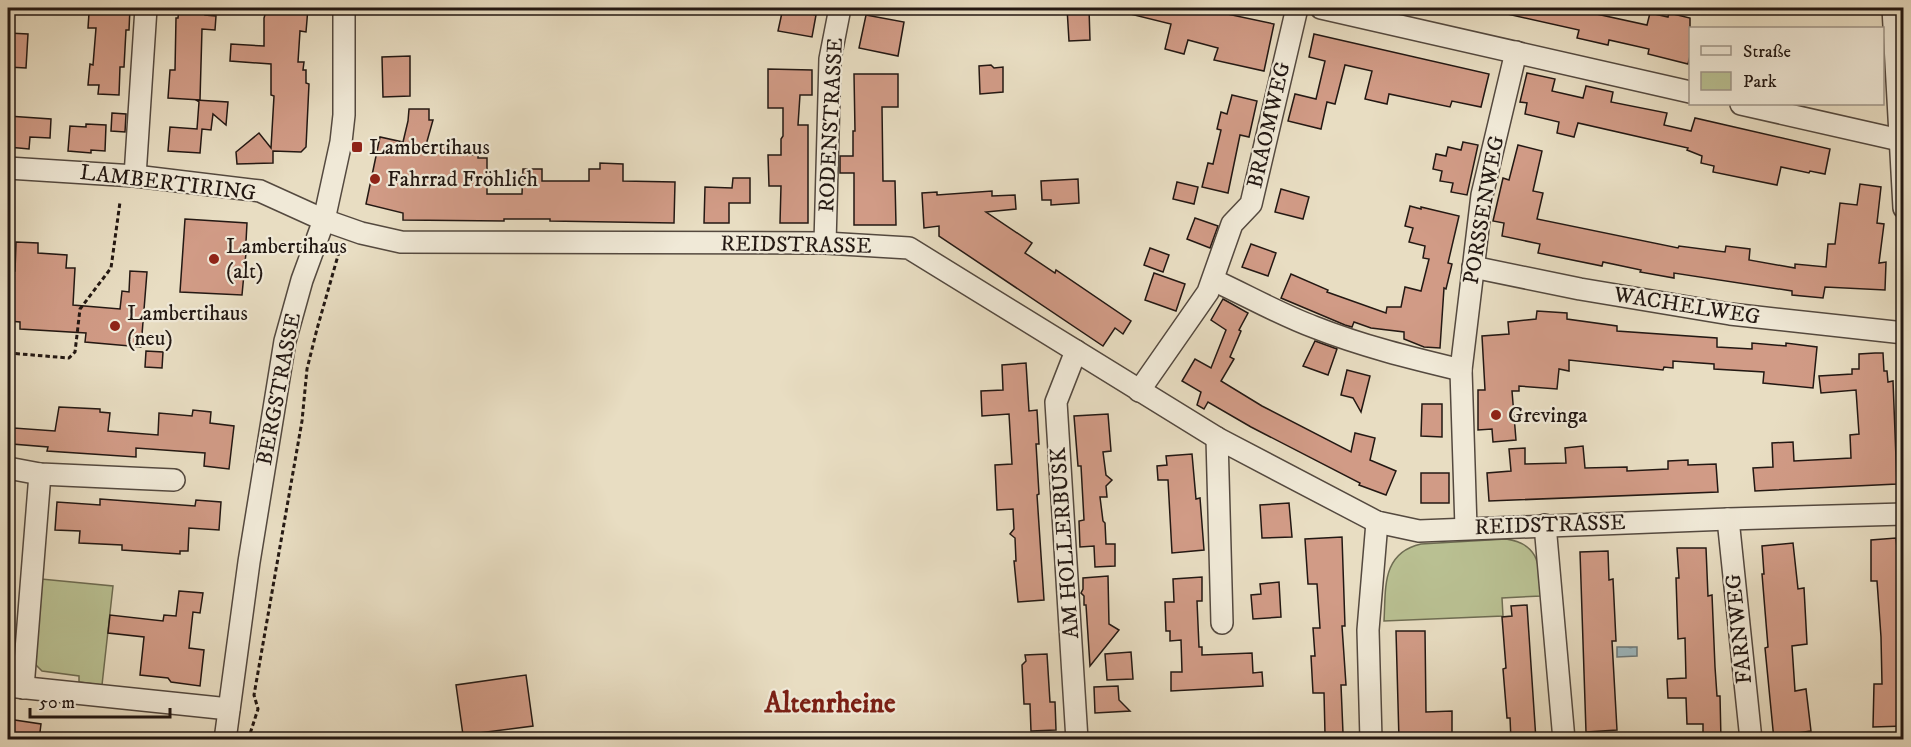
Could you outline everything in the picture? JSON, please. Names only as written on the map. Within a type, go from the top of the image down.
[{"type":"street","points":[[135,176],[146,8]]},
{"type":"street","name":"BERGSTRASSE","points":[[225,740],[251,550],[285,341],[302,280],[324,220],[341,142],[344,115],[344,8]]},
{"type":"street","name":"RODENSTRASSE","points":[[825,243],[830,59],[840,8]]},
{"type":"street","name":"BRAOMWEG","points":[[1139,391],[1208,292],[1232,224],[1251,204],[1298,8]]},
{"type":"street","points":[[1321,8],[1689,92]]},
{"type":"street","points":[[1893,8],[1904,208]]},
{"type":"street","name":"PORSSENWEG","points":[[1466,528],[1461,370],[1482,195],[1516,52]]},
{"type":"street","points":[[1745,105],[1902,140]]},
{"type":"street","name":"LAMBERTIRING","points":[[8,168],[135,176],[260,191],[324,220]]},
{"type":"street","name":"REIDSTRASSE","points":[[324,220],[401,242],[825,243],[909,248],[1217,438],[1377,522],[1419,531],[1904,514]]},
{"type":"street","name":"WACHELWEG","points":[[1473,267],[1580,289],[1730,314],[1904,333]]},
{"type":"street","points":[[1213,280],[1311,326],[1353,342],[1461,370]]},
{"type":"street","name":"AM HOLLERBUSK","points":[[1076,351],[1056,402],[1077,740]]},
{"type":"street","points":[[1217,438],[1222,622]]},
{"type":"street","points":[[8,468],[40,474],[174,480]]},
{"type":"street","points":[[40,474],[15,687],[229,710]]},
{"type":"street","name":"FARNWEG","points":[[1728,519],[1751,740]]},
{"type":"street","points":[[1371,740],[1368,630],[1377,522]]},
{"type":"street","points":[[1545,525],[1564,740]]},
{"type":"path","points":[[8,353],[69,358],[75,352],[80,309],[111,268],[120,202]]},
{"type":"path","points":[[248,740],[258,710],[254,695],[302,421],[308,369],[320,318],[347,228]]},
{"type":"green space","points":[[1506,539],[1526,546],[1536,558],[1541,596],[1502,598],[1503,616],[1384,621],[1388,574],[1399,555],[1421,544]]},
{"type":"green space","points":[[41,579],[113,586],[102,685],[79,682],[79,676],[42,671],[34,663]]},
{"type":"water","points":[[1617,647],[1637,647],[1637,656],[1617,657]]},
{"type":"building","points":[[102,8],[130,8],[124,67],[120,67],[119,95],[98,94],[99,85],[88,85],[90,64],[93,65],[96,28],[88,28],[89,13],[102,14]]},
{"type":"building","points":[[179,8],[206,8],[205,15],[216,16],[215,30],[202,29],[200,100],[168,98],[170,70],[175,70],[176,18],[178,18]]},
{"type":"building","points":[[267,8],[308,8],[306,32],[300,31],[298,62],[304,62],[303,70],[306,70],[306,83],[309,84],[306,147],[301,152],[273,151],[273,163],[237,164],[236,152],[259,133],[271,148],[274,96],[271,95],[271,64],[230,61],[231,44],[264,46],[264,18]]},
{"type":"building","points":[[783,8],[816,15],[812,37],[778,31]]},
{"type":"building","points":[[1067,8],[1089,8],[1090,40],[1069,41]]},
{"type":"building","points":[[1126,8],[1199,8],[1274,24],[1264,71],[1214,60],[1218,48],[1188,40],[1184,54],[1165,49],[1171,24],[1126,13]]},
{"type":"building","points":[[1508,8],[1569,8],[1647,25],[1650,13],[1668,17],[1669,13],[1690,18],[1688,64],[1648,54],[1649,49],[1609,40],[1608,45],[1577,38],[1579,30],[1507,14]]},
{"type":"building","points":[[866,15],[904,22],[898,56],[859,48]]},
{"type":"building","points":[[8,33],[28,34],[26,68],[8,67]]},
{"type":"building","points":[[1314,34],[1489,74],[1481,107],[1452,101],[1450,107],[1389,94],[1387,104],[1365,99],[1372,71],[1345,65],[1335,104],[1327,102],[1321,129],[1288,121],[1295,94],[1316,99],[1325,61],[1309,57]]},
{"type":"building","points":[[410,56],[410,96],[383,97],[382,57]]},
{"type":"building","points":[[991,65],[994,68],[1003,67],[1003,92],[980,94],[979,66]]},
{"type":"building","points":[[768,69],[812,70],[812,95],[800,95],[798,125],[808,125],[808,223],[780,223],[781,186],[769,186],[768,155],[781,155],[783,108],[768,108]]},
{"type":"building","points":[[1527,73],[1555,79],[1552,91],[1583,98],[1586,86],[1613,92],[1611,102],[1667,113],[1664,125],[1691,131],[1695,118],[1830,149],[1825,174],[1781,167],[1777,185],[1713,172],[1714,166],[1701,163],[1702,156],[1687,150],[1688,148],[1578,123],[1574,137],[1557,133],[1559,122],[1525,114],[1527,103],[1520,102]]},
{"type":"building","points":[[854,74],[898,74],[898,107],[882,107],[883,181],[895,181],[896,225],[854,225],[854,173],[840,173],[840,156],[853,156]]},
{"type":"building","points":[[1232,95],[1257,101],[1249,137],[1240,135],[1228,193],[1202,187],[1208,163],[1213,164],[1221,130],[1217,129],[1221,112],[1227,114]]},
{"type":"building","points":[[196,100],[228,102],[226,125],[213,114],[211,130],[202,129],[200,153],[168,151],[170,127],[197,129],[199,102]]},
{"type":"building","points":[[409,109],[429,109],[429,120],[433,120],[426,145],[461,146],[460,155],[478,155],[478,158],[487,158],[487,194],[522,194],[523,169],[542,169],[542,181],[589,181],[589,169],[600,169],[600,163],[623,164],[623,181],[675,182],[674,223],[550,221],[550,219],[403,220],[403,213],[366,204],[380,137],[403,142]]},
{"type":"building","points":[[112,113],[126,114],[125,132],[111,131]]},
{"type":"building","points":[[8,116],[51,119],[50,138],[30,137],[29,149],[8,147]]},
{"type":"building","points":[[86,124],[106,125],[105,151],[91,150],[91,153],[68,151],[70,126],[86,127]]},
{"type":"building","points":[[1463,142],[1478,145],[1467,195],[1451,192],[1453,183],[1440,181],[1442,171],[1433,169],[1436,154],[1446,156],[1448,147],[1461,150]]},
{"type":"building","points":[[1518,145],[1542,151],[1533,191],[1543,193],[1537,219],[1678,248],[1679,246],[1725,252],[1726,246],[1750,249],[1749,260],[1795,268],[1795,264],[1826,267],[1828,244],[1835,244],[1840,203],[1857,205],[1860,184],[1881,187],[1877,223],[1884,224],[1879,263],[1886,262],[1885,290],[1825,287],[1823,298],[1792,295],[1792,291],[1674,273],[1674,278],[1603,262],[1602,266],[1538,253],[1540,244],[1502,236],[1504,223],[1493,221],[1503,178],[1509,180]]},
{"type":"building","points":[[733,178],[750,178],[750,203],[729,203],[729,223],[704,223],[705,187],[732,188]]},
{"type":"building","points":[[1078,179],[1079,203],[1051,205],[1051,200],[1042,200],[1041,181]]},
{"type":"building","points":[[1177,182],[1198,187],[1194,204],[1173,199]]},
{"type":"building","points":[[1281,189],[1309,197],[1303,219],[1275,212]]},
{"type":"building","points":[[992,191],[992,196],[1015,195],[1016,209],[986,212],[1032,243],[1025,253],[1055,273],[1056,270],[1131,321],[1123,334],[1115,328],[1103,346],[939,236],[939,226],[924,228],[922,193],[937,192],[937,195]]},
{"type":"building","points":[[1410,206],[1459,216],[1448,263],[1452,264],[1446,289],[1444,288],[1440,348],[1424,347],[1404,339],[1404,332],[1371,328],[1354,322],[1352,327],[1345,325],[1281,298],[1291,274],[1328,290],[1327,292],[1386,313],[1387,307],[1401,307],[1405,287],[1421,291],[1429,259],[1423,258],[1425,246],[1409,242],[1413,228],[1405,226]]},
{"type":"building","points":[[1195,218],[1218,226],[1210,248],[1187,239]]},
{"type":"building","name":"Lambertihaus (alt)","points":[[185,219],[247,223],[242,295],[180,292]]},
{"type":"building","points":[[16,242],[38,243],[38,253],[67,255],[66,268],[75,268],[73,305],[120,309],[122,291],[129,292],[130,271],[147,272],[141,347],[85,342],[86,333],[20,329],[20,322],[8,321],[9,271],[15,271]]},
{"type":"building","points":[[1251,244],[1276,253],[1268,276],[1242,267]]},
{"type":"building","points":[[1150,248],[1169,255],[1163,272],[1144,265]]},
{"type":"building","points":[[1154,273],[1185,284],[1176,311],[1145,300]]},
{"type":"building","points":[[1223,299],[1248,313],[1239,330],[1241,331],[1230,357],[1234,359],[1221,381],[1262,406],[1351,452],[1355,433],[1375,438],[1370,460],[1396,471],[1386,495],[1359,485],[1360,483],[1251,427],[1208,402],[1204,409],[1197,405],[1201,392],[1182,381],[1195,359],[1211,368],[1226,330],[1211,320]]},
{"type":"building","points":[[1537,311],[1567,313],[1567,319],[1617,326],[1617,331],[1717,338],[1717,347],[1752,349],[1752,343],[1786,346],[1786,343],[1817,347],[1813,388],[1763,383],[1764,372],[1714,369],[1714,364],[1673,361],[1673,368],[1664,367],[1663,370],[1569,360],[1569,371],[1559,369],[1557,389],[1519,386],[1519,391],[1512,391],[1516,440],[1493,442],[1492,429],[1478,430],[1478,390],[1485,390],[1482,336],[1509,334],[1508,322],[1536,319]]},
{"type":"building","points":[[1315,341],[1337,349],[1328,375],[1303,366]]},
{"type":"building","points":[[146,351],[163,352],[162,368],[145,367]]},
{"type":"building","points":[[1883,353],[1884,371],[1887,371],[1888,382],[1893,381],[1897,484],[1755,491],[1753,468],[1773,467],[1772,443],[1793,442],[1794,461],[1851,458],[1850,435],[1859,434],[1856,390],[1821,393],[1819,376],[1852,374],[1852,369],[1859,369],[1859,354]]},
{"type":"building","points":[[1026,363],[1029,411],[1037,410],[1039,444],[1036,444],[1039,494],[1037,495],[1044,600],[1018,602],[1014,561],[1016,561],[1015,538],[1010,534],[1014,529],[1013,509],[997,510],[995,465],[1012,464],[1009,414],[982,416],[981,391],[1003,390],[1002,365]]},
{"type":"building","points":[[1347,370],[1370,376],[1361,412],[1353,398],[1341,395]]},
{"type":"building","points":[[1422,404],[1442,404],[1442,437],[1421,436]]},
{"type":"building","points":[[59,407],[100,409],[100,412],[110,413],[108,431],[158,435],[159,413],[192,416],[193,410],[211,412],[210,423],[234,426],[229,469],[204,466],[205,453],[136,448],[136,457],[47,451],[48,447],[12,444],[14,428],[55,431]]},
{"type":"building","points":[[1108,414],[1111,451],[1103,452],[1106,475],[1112,480],[1106,486],[1107,497],[1100,497],[1106,544],[1115,544],[1115,566],[1095,567],[1094,546],[1080,547],[1079,521],[1084,520],[1081,466],[1078,466],[1074,416]]},
{"type":"building","points":[[1583,446],[1585,468],[1627,467],[1627,471],[1668,469],[1668,461],[1688,460],[1688,465],[1716,464],[1718,492],[1489,501],[1487,473],[1511,471],[1509,449],[1525,448],[1525,464],[1566,463],[1565,448]]},
{"type":"building","points":[[1192,454],[1196,499],[1200,498],[1204,550],[1172,553],[1168,480],[1158,480],[1157,466],[1167,465],[1166,456]]},
{"type":"building","points":[[1421,473],[1449,473],[1449,503],[1421,503]]},
{"type":"building","points":[[100,499],[195,506],[196,500],[221,502],[219,530],[189,528],[188,551],[180,551],[180,554],[122,550],[122,545],[79,543],[80,531],[55,530],[57,502],[100,505]]},
{"type":"building","points":[[1289,503],[1292,537],[1262,538],[1260,505]]},
{"type":"building","points":[[1342,537],[1345,626],[1342,626],[1346,685],[1341,685],[1343,733],[1325,734],[1324,693],[1313,693],[1311,656],[1315,656],[1313,628],[1320,628],[1317,584],[1308,584],[1305,539]]},
{"type":"building","points":[[1896,538],[1901,589],[1904,589],[1904,726],[1873,727],[1874,684],[1882,684],[1877,581],[1871,581],[1871,540]]},
{"type":"building","points":[[1793,543],[1798,589],[1804,588],[1807,644],[1792,646],[1795,691],[1806,689],[1811,731],[1798,733],[1799,740],[1774,740],[1765,648],[1768,647],[1762,546]]},
{"type":"building","points":[[1677,548],[1706,548],[1708,596],[1712,595],[1717,696],[1720,696],[1721,740],[1703,740],[1703,724],[1687,724],[1686,698],[1668,698],[1667,679],[1686,678],[1685,638],[1678,639]]},
{"type":"building","points":[[1608,551],[1609,580],[1613,579],[1616,641],[1612,641],[1617,730],[1586,732],[1580,552]]},
{"type":"building","points":[[1108,576],[1109,624],[1119,630],[1090,666],[1086,605],[1084,605],[1084,596],[1081,593],[1083,578]]},
{"type":"building","points":[[1202,577],[1202,601],[1197,601],[1199,647],[1202,647],[1202,655],[1252,653],[1253,673],[1262,672],[1263,686],[1171,691],[1171,672],[1182,672],[1181,640],[1170,641],[1170,631],[1166,631],[1165,602],[1174,602],[1173,579]]},
{"type":"building","points":[[1279,582],[1281,617],[1253,619],[1251,595],[1261,594],[1260,584]]},
{"type":"building","points":[[179,591],[203,593],[200,613],[193,612],[189,648],[204,650],[200,686],[171,682],[168,678],[140,675],[144,637],[108,633],[110,615],[163,621],[164,615],[176,616]]},
{"type":"building","points":[[1527,605],[1536,740],[1511,740],[1503,669],[1506,668],[1502,617],[1512,616],[1511,606]]},
{"type":"building","points":[[1396,631],[1425,631],[1426,712],[1452,711],[1452,733],[1421,734],[1421,740],[1399,740]]},
{"type":"building","points":[[1131,652],[1133,679],[1107,680],[1105,654]]},
{"type":"building","points":[[1047,654],[1050,702],[1055,702],[1056,730],[1031,731],[1030,704],[1024,704],[1022,665],[1026,661],[1025,655]]},
{"type":"building","points":[[526,675],[533,726],[463,735],[456,685]]},
{"type":"building","points":[[1118,686],[1119,700],[1130,711],[1095,713],[1094,687]]},
{"type":"building","points":[[8,719],[41,724],[39,740],[8,740]]},
{"type":"place","name":"Lambertihaus","points":[[357,147]]},
{"type":"place","name":"Fahrrad Fröhlich","points":[[375,179]]},
{"type":"place","name":"Lambertihaus (alt)","points":[[214,259]]},
{"type":"place","name":"Lambertihaus (neu)","points":[[115,326]]},
{"type":"place","name":"Grevinga","points":[[1496,415]]},
{"type":"district","name":"Altenrheine","points":[[830,703]]}]
